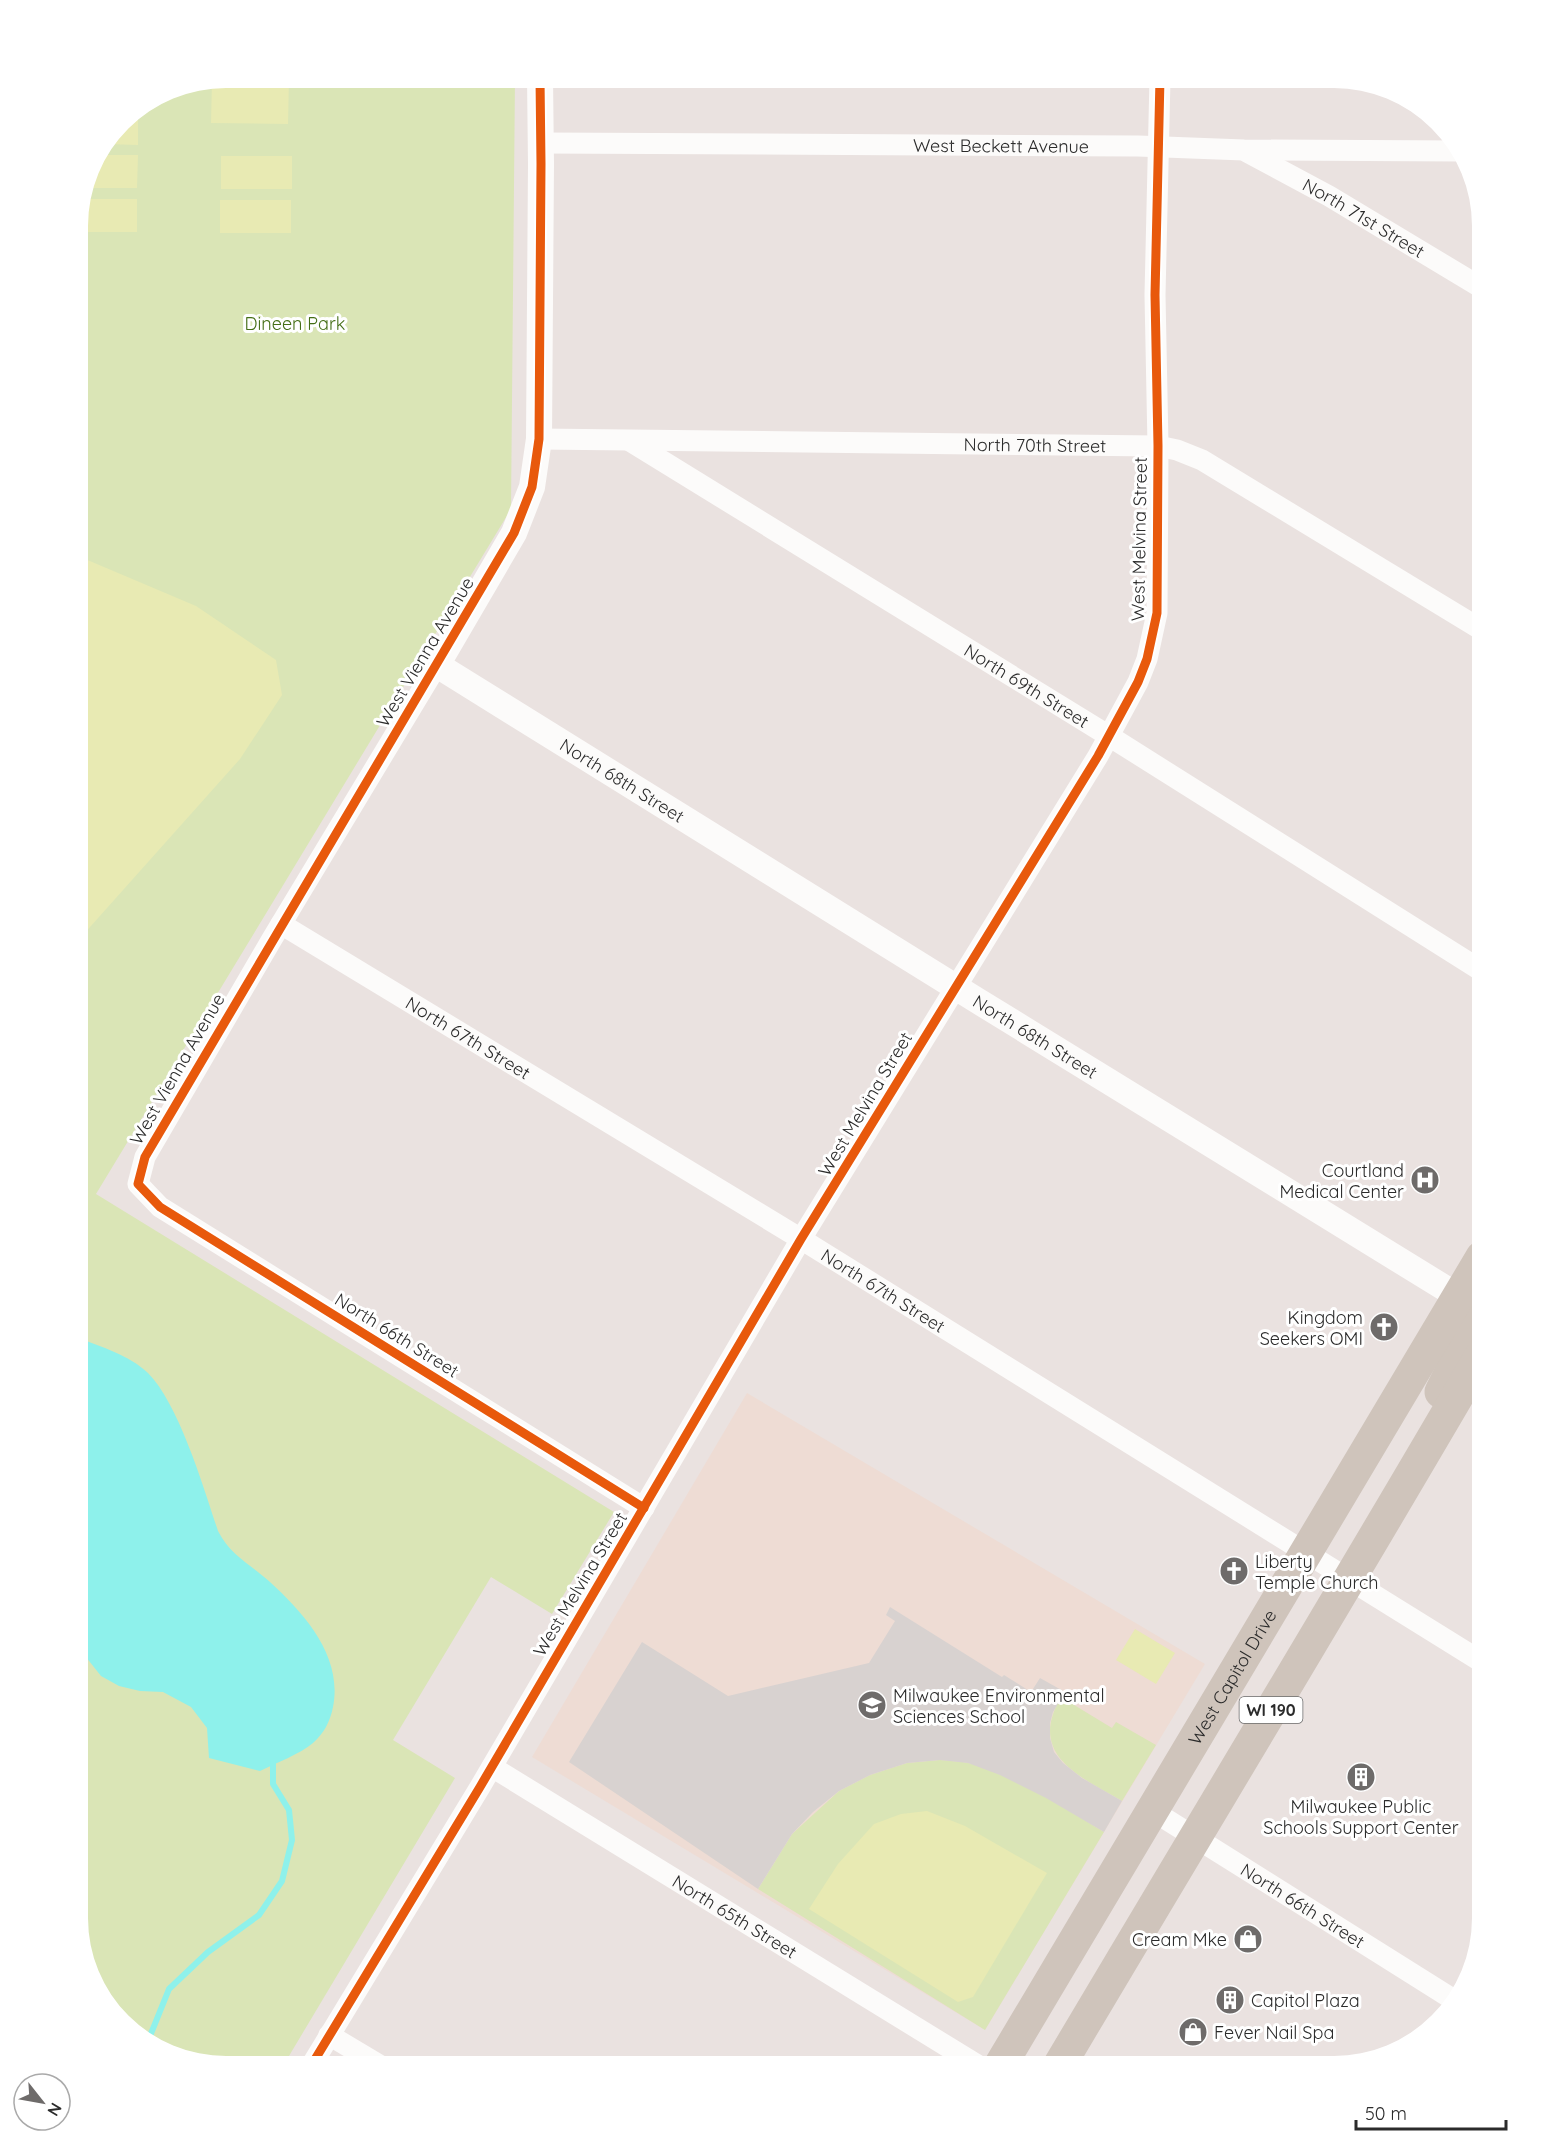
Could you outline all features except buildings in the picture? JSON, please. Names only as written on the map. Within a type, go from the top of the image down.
[{"type":"main road","points":[[1428,1448],[1428,1419],[1453,1368],[1470,1304]]},
{"type":"main road","name":"West Capitol Drive","points":[[1006,2056],[1306,1554],[1470,1304]]},
{"type":"main road","name":"WI 190","points":[[1065,2056],[1350,1581],[1472,1371]]},
{"type":"street","name":"West Vienna Avenue","points":[[138,1184],[145,1157],[514,533],[532,487],[539,439],[540,88]]},
{"type":"street","name":"West Melvina Street","points":[[317,2055],[492,1767],[801,1239],[1109,736],[1138,682],[1147,659],[1157,613],[1158,446],[1155,294],[1160,89]]},
{"type":"street","name":"West Beckett Avenue","points":[[541,142],[1448,151]]},
{"type":"street","name":"North 71st Street","points":[[1244,150],[1329,196],[1472,282]]},
{"type":"street","name":"North 70th Street","points":[[539,439],[1158,446],[1177,450],[1202,460],[1472,624]]},
{"type":"street","name":"North 69th Street","points":[[630,441],[1109,736],[1472,965]]},
{"type":"street","name":"North 68th Street","points":[[437,665],[1470,1304]]},
{"type":"street","name":"North 67th Street","points":[[281,924],[801,1239],[1472,1656]]},
{"type":"street","name":"North 66th Street","points":[[138,1184],[160,1207],[644,1508]]},
{"type":"street","name":"North 65th Street","points":[[492,1767],[962,2056]]},
{"type":"street","name":"North 66th Street","points":[[1153,1811],[1447,1995]]},
{"type":"street","points":[[329,2035],[363,2055]]},
{"type":"shaded area","name":"Milwaukee Environmental Sciences School","points":[[747,1393],[1205,1664],[985,2030],[532,1757]]},
{"type":"shaded area","points":[[890,1607],[1002,1677],[1004,1675],[1031,1692],[1040,1678],[1065,1692],[1053,1712],[1050,1738],[1054,1752],[1063,1763],[1082,1778],[1122,1801],[1104,1832],[1046,1798],[1000,1775],[968,1763],[940,1760],[907,1763],[870,1775],[839,1791],[813,1812],[792,1834],[758,1889],[569,1762],[642,1642],[728,1696],[869,1663],[895,1621],[886,1615]]},
{"type":"green space","name":"Dineen Park","points":[[227,88],[515,88],[511,509],[96,1194],[614,1512],[552,1614],[491,1577],[393,1740],[455,1778],[290,2055],[218,2055],[191,2051],[174,2045],[143,2027],[129,2015],[107,1986],[93,1953],[88,1917],[89,218],[93,191],[99,174],[112,150],[123,136],[158,107],[200,91]]},
{"type":"green space","points":[[289,88],[288,124],[211,123],[212,90]]},
{"type":"green space","points":[[138,121],[138,145],[116,144]]},
{"type":"green space","points":[[109,155],[138,155],[137,188],[94,188]]},
{"type":"green space","points":[[221,156],[292,156],[292,189],[221,189]]},
{"type":"green space","points":[[92,199],[137,199],[137,232],[89,232]]},
{"type":"green space","points":[[220,200],[291,200],[291,233],[220,233]]},
{"type":"green space","points":[[89,561],[196,606],[276,660],[282,695],[240,759],[89,929]]},
{"type":"green space","points":[[1135,1629],[1175,1653],[1156,1684],[1116,1660]]},
{"type":"green space","points":[[1061,1697],[1112,1728],[1116,1722],[1156,1745],[1122,1801],[1075,1772],[1054,1749],[1050,1734],[1052,1717]]},
{"type":"green space","points":[[940,1760],[968,1763],[1001,1775],[1038,1793],[1104,1832],[985,2030],[758,1889],[792,1834],[839,1791],[870,1775],[907,1763]]},
{"type":"green space","points":[[927,1811],[965,1826],[1047,1873],[973,1997],[958,2002],[809,1909],[838,1864],[874,1824],[901,1814]]},
{"type":"water","points":[[88,1342],[132,1361],[148,1373],[159,1387],[180,1426],[223,1540],[270,1582],[308,1622],[327,1654],[335,1689],[330,1718],[317,1739],[295,1755],[260,1771],[209,1758],[207,1728],[191,1707],[163,1692],[140,1691],[119,1686],[101,1676],[88,1660]]},
{"type":"waterway","points":[[151,2033],[169,1989],[208,1952],[259,1915],[282,1881],[292,1840],[289,1810],[273,1784],[273,1764]]},
{"type":"cycle path","points":[[540,88],[539,439],[532,487],[514,533],[145,1157],[138,1184],[160,1207],[644,1508]]},
{"type":"cycle path","points":[[318,2055],[480,1787],[801,1239],[1098,756],[1138,682],[1147,659],[1157,613],[1158,446],[1155,295],[1160,89]]},
{"type":"place","name":"Courtland Medical Center","points":[[1425,1180]]},
{"type":"place","name":"Kingdom Seekers OMI","points":[[1384,1327]]},
{"type":"place","name":"Liberty Temple Church","points":[[1234,1571]]},
{"type":"place","name":"Milwaukee Environmental Sciences School","points":[[872,1705]]},
{"type":"place","name":"Milwaukee Public Schools Support Center","points":[[1361,1777]]},
{"type":"place","name":"Cream Mke","points":[[1248,1939]]},
{"type":"place","name":"Capitol Plaza","points":[[1230,2000]]},
{"type":"place","name":"Fever Nail Spa","points":[[1193,2032]]}]
